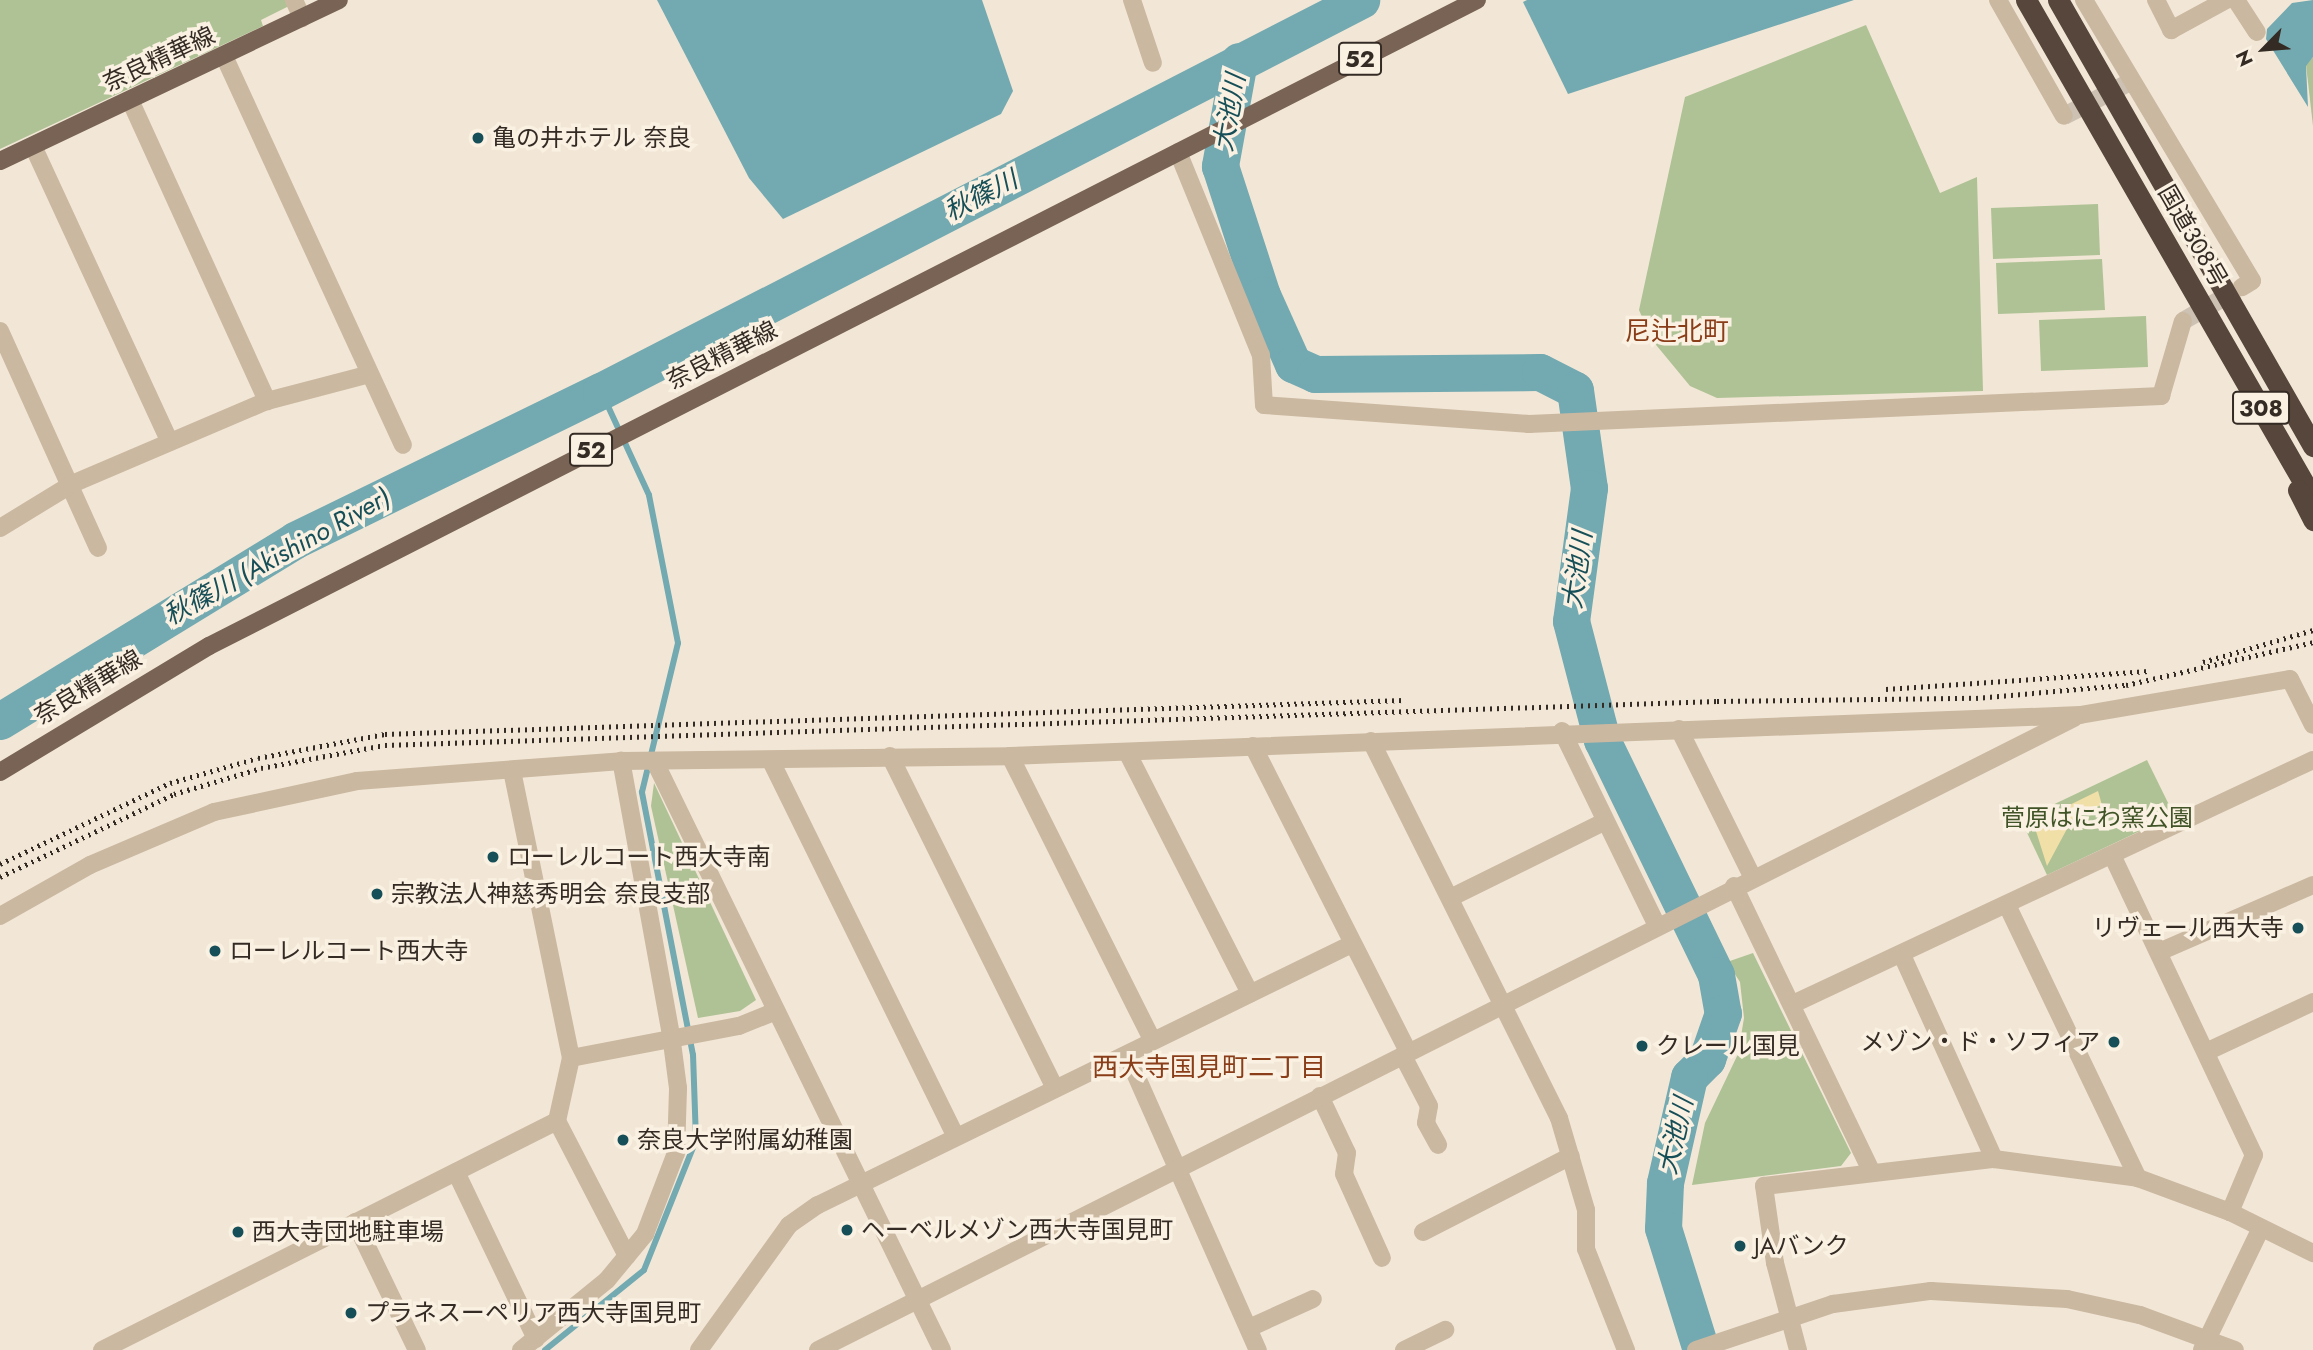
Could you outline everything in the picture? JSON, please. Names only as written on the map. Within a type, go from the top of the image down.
[{"type":"highway","name":"国道308号","points":[[2026,0],[2213,323],[2308,497],[2313,520]]},
{"type":"highway","name":"国道308号","points":[[2058,0],[2313,446]]},
{"type":"main road","name":"奈良精華線","points":[[0,161],[339,0]]},
{"type":"main road","name":"奈良精華線","points":[[0,772],[209,646],[1477,0]]},
{"type":"street","points":[[293,0],[303,18]]},
{"type":"street","points":[[1132,0],[1153,63]]},
{"type":"street","points":[[1998,0],[2064,116]]},
{"type":"street","points":[[2084,0],[2129,83],[2252,281],[2242,287]]},
{"type":"street","points":[[2156,0],[2171,30],[2226,0]]},
{"type":"street","points":[[2236,0],[2257,32]]},
{"type":"street","points":[[224,56],[403,445]]},
{"type":"street","points":[[130,100],[267,401]]},
{"type":"street","points":[[33,146],[170,442]]},
{"type":"street","points":[[1185,149],[1261,355],[1264,405],[1529,424],[2161,396],[2183,321]]},
{"type":"street","points":[[0,331],[72,484],[98,548]]},
{"type":"street","points":[[0,528],[72,484],[267,401],[370,374]]},
{"type":"street","points":[[0,916],[113,854],[214,812],[357,781],[621,761],[1010,756],[1608,729],[2080,715],[2290,679],[2313,725]]},
{"type":"street","points":[[818,1350],[1734,886],[2080,715]]},
{"type":"street","points":[[1678,729],[1753,878]]},
{"type":"street","points":[[1562,731],[1604,822],[1661,924]]},
{"type":"street","points":[[1371,741],[1502,1003],[1571,1156],[1586,1210],[1586,1249],[1626,1350]]},
{"type":"street","points":[[1253,746],[1406,1054],[1429,1106],[1426,1123],[1438,1145]]},
{"type":"street","points":[[1127,751],[1251,993]]},
{"type":"street","points":[[1010,756],[1152,1040]]},
{"type":"street","points":[[890,757],[1055,1088]]},
{"type":"street","points":[[521,1350],[627,1256],[645,1234],[676,1153],[678,1088],[671,1035],[621,761]]},
{"type":"street","points":[[771,761],[955,1135]]},
{"type":"street","points":[[1793,1004],[2313,761]]},
{"type":"street","points":[[655,762],[774,1012],[942,1350]]},
{"type":"street","points":[[512,771],[571,1058],[557,1121],[627,1256]]},
{"type":"street","points":[[1450,898],[1604,822]]},
{"type":"street","points":[[2112,855],[2254,1155],[2230,1212]]},
{"type":"street","points":[[2159,952],[2313,885]]},
{"type":"street","points":[[1734,886],[1871,1171]]},
{"type":"street","points":[[2007,905],[2138,1178]]},
{"type":"street","points":[[709,1347],[789,1225],[955,1135],[1126,1055],[1350,944]]},
{"type":"street","points":[[1902,954],[1994,1159]]},
{"type":"street","points":[[2206,1052],[2313,1002]]},
{"type":"street","points":[[571,1058],[671,1035],[739,1027],[774,1012]]},
{"type":"street","points":[[1126,1055],[1181,1166],[1258,1350]]},
{"type":"street","points":[[1320,1096],[1347,1153],[1344,1174],[1382,1258]]},
{"type":"street","points":[[102,1350],[557,1121]]},
{"type":"street","points":[[1423,1231],[1571,1156]]},
{"type":"street","points":[[1798,1350],[1785,1316],[1764,1186],[1871,1171],[1994,1159],[2138,1178],[2230,1212],[2260,1230],[2313,1253]]},
{"type":"street","points":[[456,1172],[536,1339]]},
{"type":"street","points":[[355,1222],[417,1350]]},
{"type":"street","points":[[2205,1344],[2260,1230]]},
{"type":"street","points":[[1704,1346],[1785,1316],[1876,1296],[1999,1292],[2079,1301],[2205,1344],[2235,1350]]},
{"type":"street","points":[[1249,1328],[1313,1299]]},
{"type":"street","points":[[1404,1350],[1446,1330]]},
{"type":"green space","points":[[0,0],[301,0],[261,20],[263,26],[0,149]]},
{"type":"green space","points":[[1866,25],[1940,193],[1977,177],[1983,391],[1717,398],[1690,386],[1652,340],[1639,310],[1685,97]]},
{"type":"green space","points":[[2313,57],[2313,126],[2306,65]]},
{"type":"green space","points":[[2098,204],[2100,255],[1993,259],[1991,208]]},
{"type":"green space","points":[[2102,259],[2105,310],[1998,314],[1996,263]]},
{"type":"green space","points":[[2146,316],[2148,367],[2041,371],[2039,320]]},
{"type":"green space","name":"菅原はにわ窯公園","points":[[2147,760],[2174,815],[2047,875],[2021,820]]},
{"type":"green space","points":[[654,783],[756,1000],[740,1011],[698,1018],[651,806]]},
{"type":"green space","points":[[1753,953],[1851,1153],[1841,1166],[1692,1185],[1705,1123],[1738,1054],[1744,1018],[1740,982],[1727,962]]},
{"type":"sand","points":[[2098,791],[2102,805],[2075,814],[2047,866],[2035,828],[2039,820]]},
{"type":"water","points":[[657,0],[982,0],[1013,91],[1001,114],[783,219],[749,178]]},
{"type":"water","points":[[1854,0],[1568,94],[1523,2]]},
{"type":"water","points":[[2313,0],[2313,57],[2306,66],[2308,107],[2266,39],[2267,29],[2292,3]]},
{"type":"waterway","name":"秋篠川","points":[[0,721],[295,540],[601,391],[1361,0]]},
{"type":"waterway","name":"大池川","points":[[1239,61],[1220,166],[1262,295],[1293,364],[1315,374],[1540,372],[1575,390],[1589,488],[1571,621],[1602,740],[1716,975],[1723,1013],[1707,1059],[1689,1077],[1665,1183],[1663,1228],[1701,1350]]},
{"type":"waterway","points":[[545,1350],[644,1270],[696,1140],[693,1055],[642,792],[678,643],[649,495],[601,391]]},
{"type":"tunnel","points":[[2064,116],[2126,84]]},
{"type":"tunnel","points":[[2183,321],[2237,290]]},
{"type":"railway","points":[[2203,662],[2313,630]]},
{"type":"railway","points":[[0,877],[174,794],[261,768],[385,745],[1717,701],[1976,698],[2126,685],[2313,642]]},
{"type":"railway","points":[[1886,689],[2148,671]]},
{"type":"railway","points":[[0,864],[170,783],[258,758],[385,734],[1403,700]]},
{"type":"place","name":"亀の井ホテル 奈良","points":[[478,138]]},
{"type":"place","name":"ローレルコート西大寺南","points":[[493,857]]},
{"type":"place","name":"宗教法人神慈秀明会 奈良支部","points":[[377,894]]},
{"type":"place","name":"リヴェール西大寺","points":[[2298,928]]},
{"type":"place","name":"ローレルコート西大寺","points":[[215,951]]},
{"type":"place","name":"メゾン・ド・ソフィア","points":[[2114,1042]]},
{"type":"place","name":"クレール国見","points":[[1642,1046]]},
{"type":"place","name":"奈良大学附属幼稚園","points":[[623,1140]]},
{"type":"place","name":"ヘーベルメゾン西大寺国見町","points":[[847,1230]]},
{"type":"place","name":"西大寺団地駐車場","points":[[238,1232]]},
{"type":"place","name":"JAバンク","points":[[1740,1246]]},
{"type":"place","name":"プラネスーペリア西大寺国見町","points":[[351,1313]]},
{"type":"district","name":"尼辻北町","points":[[1677,332]]},
{"type":"district","name":"西大寺国見町二丁目","points":[[1209,1068]]},
{"type":"water label","name":"秋篠川 (Akishino River)","points":[[277,557]]}]
